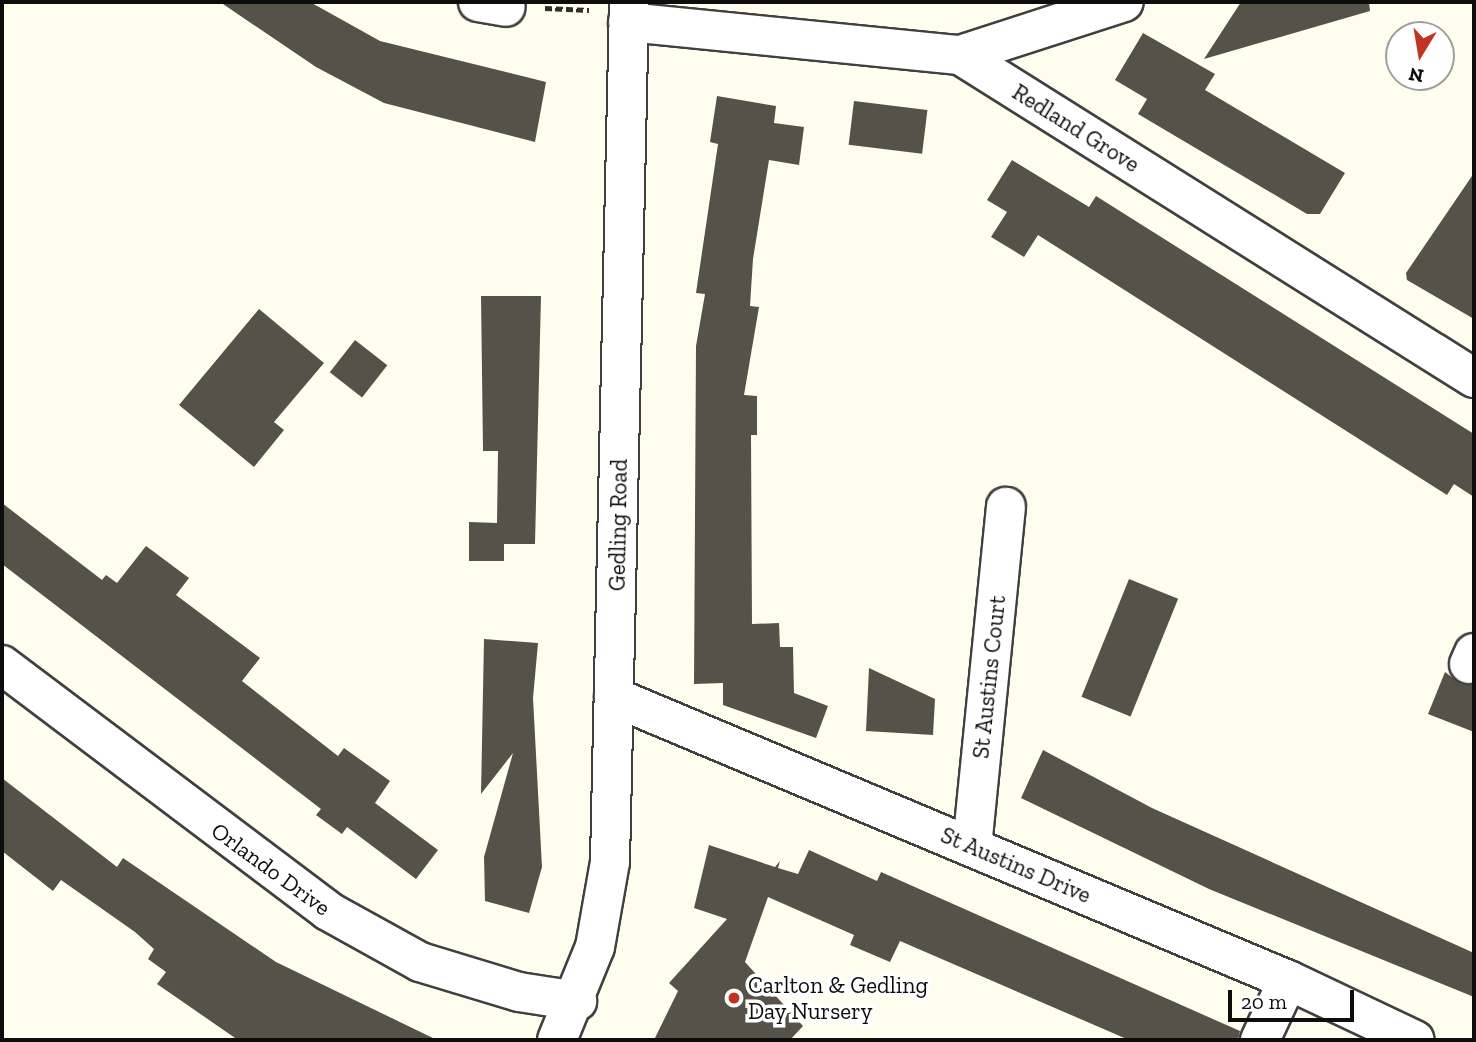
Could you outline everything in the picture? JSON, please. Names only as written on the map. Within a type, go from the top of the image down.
[{"type":"street","points":[[960,55],[1124,2]]},
{"type":"street","name":"Redland Grove","points":[[629,12],[960,55],[1474,378]]},
{"type":"street","name":"Gedling Road","points":[[557,1040],[577,1001],[605,904],[614,697],[629,12]]},
{"type":"street","name":"St Austins Court","points":[[972,847],[1006,507]]},
{"type":"street","name":"Orlando Drive","points":[[2,665],[328,911],[420,962],[469,979],[577,1001]]},
{"type":"street","name":"St Austins Drive","points":[[614,697],[1288,980],[1415,1040]]},
{"type":"street","points":[[1261,1040],[1288,980]]},
{"type":"path","points":[[492,5],[629,12]]},
{"type":"building","points":[[220,2],[310,2],[380,41],[546,82],[535,142],[384,103],[316,67]]},
{"type":"building","points":[[1241,2],[1369,2],[1370,11],[1204,59]]},
{"type":"building","points":[[1143,33],[1215,74],[1205,90],[1345,173],[1320,214],[1307,214],[1138,114],[1147,99],[1115,80]]},
{"type":"building","points":[[717,96],[776,106],[774,123],[804,127],[799,165],[769,160],[753,259],[750,306],[759,307],[744,395],[757,396],[757,435],[751,435],[752,624],[779,623],[780,647],[793,647],[794,693],[828,706],[816,738],[723,705],[723,683],[694,684],[696,346],[705,294],[696,293],[718,144],[710,142]]},
{"type":"building","points":[[854,101],[927,110],[922,154],[849,145]]},
{"type":"building","points":[[1012,160],[1089,207],[1096,196],[1474,434],[1474,497],[1454,484],[1447,495],[1038,235],[1024,257],[991,237],[1007,212],[987,200]]},
{"type":"building","points":[[1474,173],[1474,319],[1407,280],[1406,273]]},
{"type":"building","points":[[481,296],[541,296],[535,544],[504,544],[504,561],[469,561],[469,522],[497,523],[498,451],[483,451]]},
{"type":"building","points":[[259,309],[324,363],[274,422],[284,430],[254,467],[179,405]]},
{"type":"building","points":[[355,340],[387,365],[362,398],[330,372]]},
{"type":"building","points":[[2,503],[102,580],[106,575],[117,583],[146,546],[189,578],[176,595],[260,658],[242,681],[338,756],[344,748],[390,781],[375,803],[438,850],[416,879],[347,827],[342,834],[316,815],[321,809],[2,564]]},
{"type":"building","points":[[1129,579],[1178,599],[1131,717],[1081,697]]},
{"type":"building","points":[[484,639],[538,643],[533,698],[542,867],[529,913],[485,901],[484,857],[513,753],[481,794]]},
{"type":"building","points":[[869,668],[935,699],[933,735],[866,731]]},
{"type":"building","points":[[1445,672],[1461,684],[1474,685],[1474,732],[1428,714]]},
{"type":"building","points":[[1043,750],[1152,808],[1474,953],[1474,997],[1209,889],[1021,798]]},
{"type":"building","points":[[2,778],[117,867],[123,858],[276,962],[437,1040],[238,1040],[157,984],[166,972],[148,959],[154,949],[135,932],[61,880],[53,891],[2,851]]},
{"type":"building","points":[[709,845],[775,867],[780,861],[778,868],[798,874],[809,850],[877,881],[881,872],[1240,1031],[1238,1040],[1129,1040],[900,941],[890,962],[850,945],[854,935],[768,897],[745,962],[803,1026],[790,1040],[654,1040],[678,991],[669,983],[727,919],[694,908]]},
{"type":"place","name":"Carlton & Gedling Day Nursery","points":[[734,998]]}]
